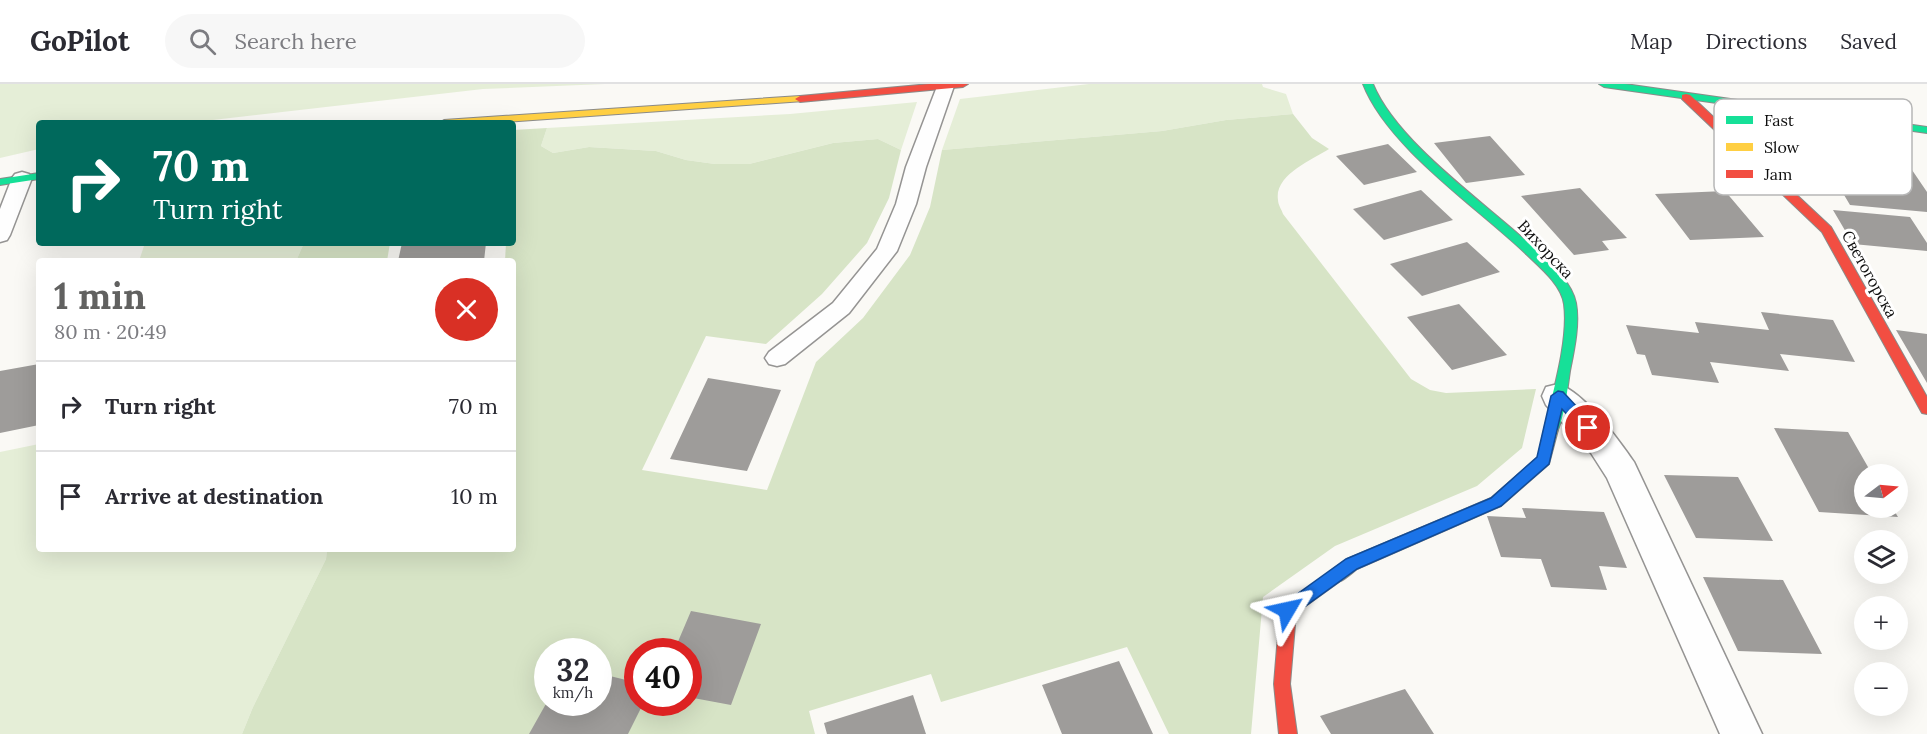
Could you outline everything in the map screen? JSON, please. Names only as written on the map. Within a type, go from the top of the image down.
[{"type":"street","name":"Вихорска","points":[[1288,734],[1282,684],[1287,610],[1352,564],[1496,502],[1544,460],[1567,342],[1570,301],[1557,279],[1524,246],[1457,187],[1395,125],[1376,104],[1368,84]]},
{"type":"street","points":[[1604,84],[1714,101]]},
{"type":"street","points":[[490,120],[780,101],[954,85]]},
{"type":"street","name":"Светогорска","points":[[1686,97],[1714,124]]},
{"type":"street","points":[[1912,128],[1927,130]]},
{"type":"street","points":[[0,182],[30,177]]},
{"type":"street","name":"Светогорска","points":[[1789,195],[1827,231],[1927,409]]},
{"type":"street","points":[[1558,396],[1603,444],[1622,472],[1741,734]]},
{"type":"lane","points":[[777,358],[840,308],[887,251],[906,204],[916,167],[954,85]]},
{"type":"lane","points":[[0,235],[30,177]]},
{"type":"green space","points":[[0,84],[605,84],[483,89],[213,120],[36,120],[36,150],[0,158]]},
{"type":"green space","points":[[1089,84],[1262,84],[1263,87],[1286,94],[1293,114],[1226,120],[1162,131],[942,150],[960,99]]},
{"type":"green space","points":[[917,102],[901,150],[878,139],[833,143],[749,164],[715,164],[686,160],[656,151],[589,147],[553,153],[541,146],[547,128],[790,114]]},
{"type":"green space","points":[[1293,114],[1312,138],[1329,149],[1304,163],[1282,183],[1278,191],[1278,200],[1283,214],[1411,379],[1430,390],[1446,393],[1536,389],[1522,448],[1477,486],[1335,546],[1263,597],[1251,734],[1169,734],[1127,647],[941,702],[931,674],[809,711],[815,734],[242,734],[326,559],[327,552],[516,552],[516,258],[505,258],[506,246],[516,246],[516,130],[547,128],[541,146],[553,153],[589,147],[656,151],[686,160],[715,164],[749,164],[833,143],[878,139],[901,150],[889,198],[867,243],[822,294],[766,344],[706,336],[642,470],[767,490],[816,362],[863,318],[910,255],[930,207],[942,150],[1162,131],[1226,120]]},
{"type":"green space","points":[[144,246],[303,246],[297,258],[140,258]]},
{"type":"green space","points":[[303,246],[390,246],[388,258],[297,258]]},
{"type":"green space","points":[[36,445],[36,552],[327,552],[326,559],[242,734],[0,734],[0,452]]},
{"type":"building","points":[[1490,136],[1525,175],[1466,183],[1434,143]]},
{"type":"building","points":[[1388,144],[1417,172],[1364,185],[1336,156]]},
{"type":"building","points":[[1912,170],[1927,192],[1927,212],[1850,205],[1844,195],[1912,195]]},
{"type":"building","points":[[1580,188],[1627,238],[1602,241],[1609,250],[1574,255],[1521,196]]},
{"type":"building","points":[[1421,190],[1453,220],[1384,240],[1353,209]]},
{"type":"building","points":[[1714,191],[1714,195],[1728,195],[1764,237],[1690,240],[1655,194]]},
{"type":"building","points":[[1833,210],[1910,217],[1927,243],[1927,251],[1853,244]]},
{"type":"building","points":[[1467,242],[1500,272],[1422,296],[1390,264]]},
{"type":"building","points":[[401,246],[486,246],[484,258],[399,258]]},
{"type":"building","points":[[1459,304],[1507,355],[1452,370],[1407,317]]},
{"type":"building","points":[[1761,312],[1833,320],[1855,362],[1780,354],[1789,371],[1710,362],[1719,383],[1652,375],[1645,355],[1637,354],[1626,325],[1699,333],[1695,322],[1769,330]]},
{"type":"building","points":[[1896,330],[1927,334],[1927,383]]},
{"type":"building","points":[[36,365],[36,426],[0,433],[0,371]]},
{"type":"building","points":[[708,378],[781,390],[747,471],[670,459]]},
{"type":"building","points":[[1774,428],[1848,432],[1866,464],[1854,464],[1854,514],[1819,512]]},
{"type":"building","points":[[1664,475],[1738,477],[1773,541],[1696,538]]},
{"type":"building","points":[[1522,508],[1604,512],[1627,568],[1599,566],[1607,590],[1551,587],[1541,559],[1501,557],[1487,516],[1526,518]]},
{"type":"building","points":[[1703,577],[1783,580],[1822,654],[1738,651]]},
{"type":"building","points":[[691,611],[761,624],[731,705],[702,700],[702,638],[680,638]]},
{"type":"building","points":[[1119,661],[1153,734],[1062,734],[1042,685]]},
{"type":"building","points":[[612,676],[624,680],[624,716],[637,716],[628,734],[529,734],[539,716],[612,716]]},
{"type":"building","points":[[1405,689],[1434,734],[1331,734],[1320,716]]},
{"type":"building","points":[[913,695],[926,734],[827,734],[824,723]]},
{"type":"traffic: fast","points":[[1368,84],[1377,105],[1404,136],[1457,187],[1521,242],[1555,276],[1565,291],[1570,303],[1569,333],[1565,366],[1551,430]]},
{"type":"traffic: fast","points":[[1604,84],[1714,100]]},
{"type":"traffic: fast","points":[[1912,128],[1927,130]]},
{"type":"traffic: fast","points":[[0,182],[36,176]]},
{"type":"traffic: slow","points":[[488,120],[800,99]]},
{"type":"traffic: slow","points":[[1334,577],[1352,564],[1496,502],[1544,460],[1551,430]]},
{"type":"traffic: jam","points":[[800,99],[963,84]]},
{"type":"traffic: jam","points":[[1686,97],[1714,123]]},
{"type":"traffic: jam","points":[[1790,195],[1827,230],[1927,409]]},
{"type":"traffic: jam","points":[[1288,734],[1282,684],[1288,610],[1334,577]]},
{"type":"route","points":[[1287,610],[1352,564],[1496,502],[1544,460],[1558,396],[1588,428]]}]
